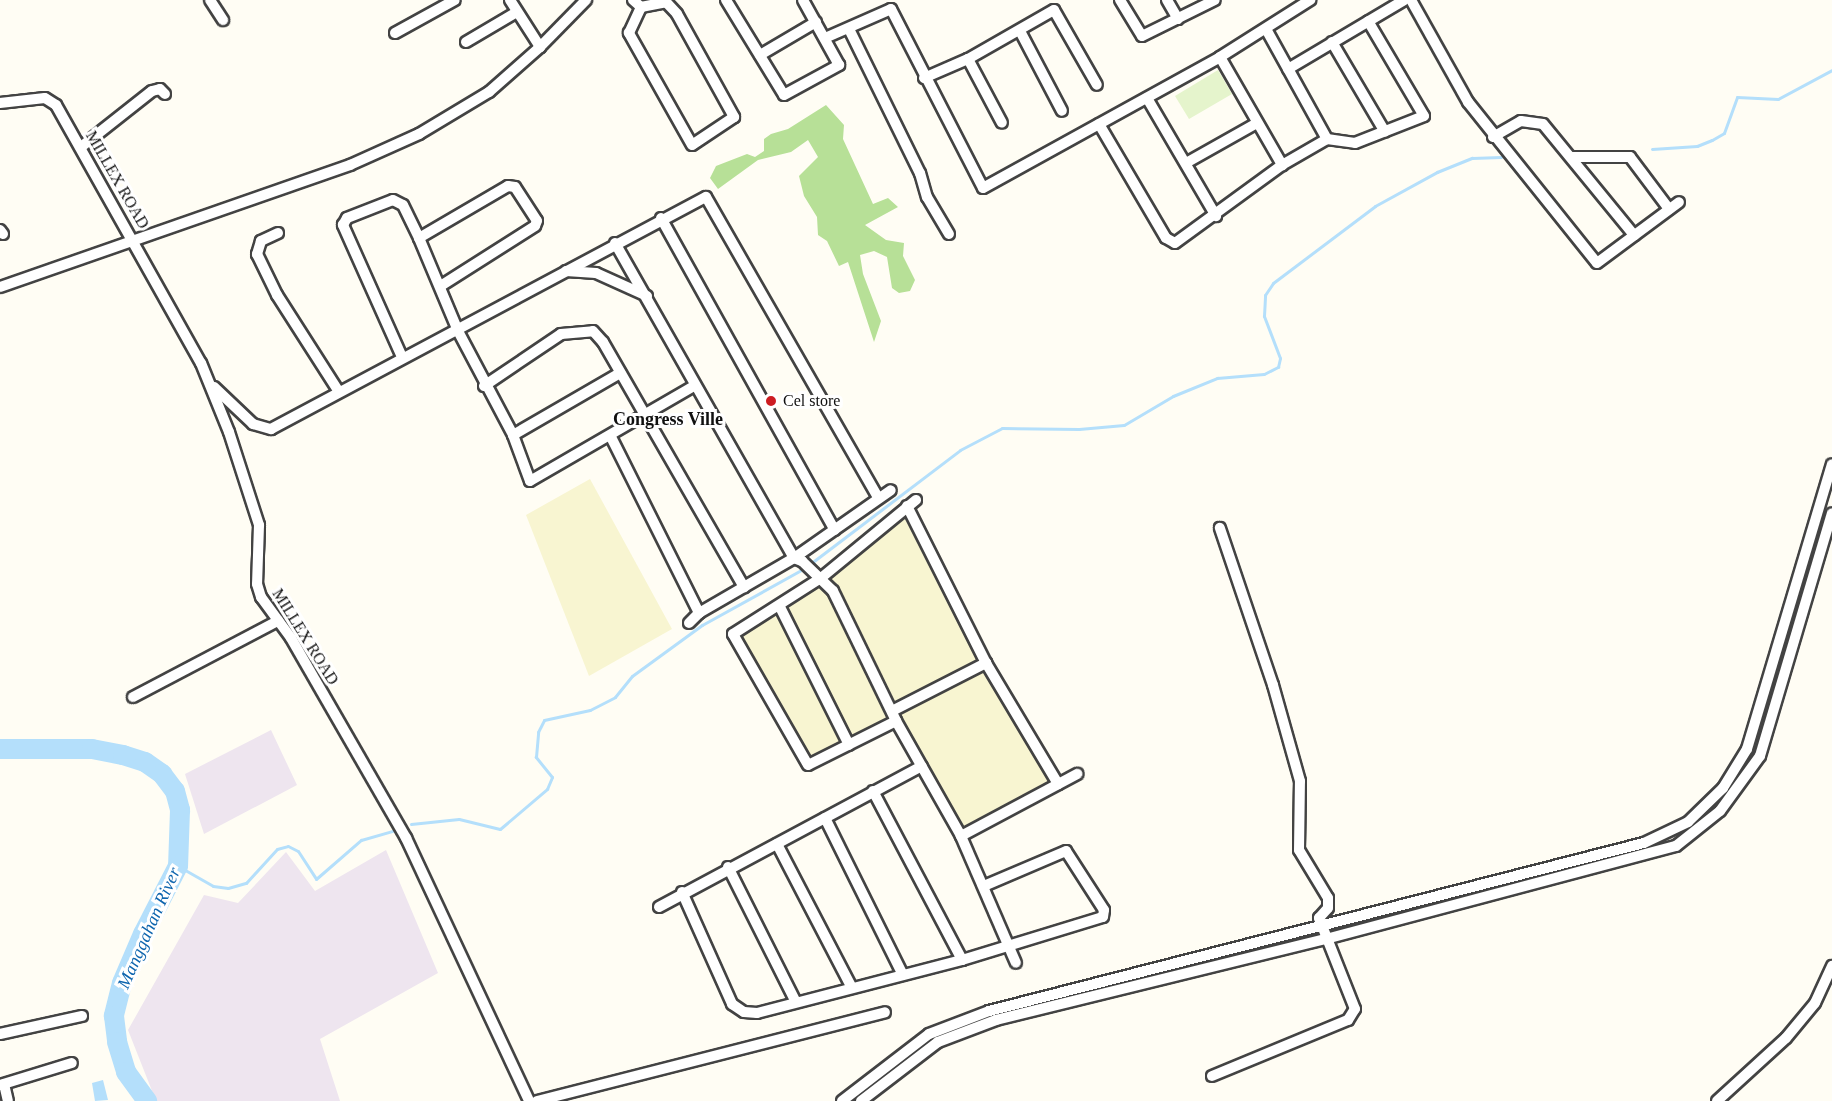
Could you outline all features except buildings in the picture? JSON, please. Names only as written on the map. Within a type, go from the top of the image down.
[{"type":"street","points":[[210,0],[223,20]]},
{"type":"street","points":[[395,33],[454,0]]},
{"type":"street","points":[[510,0],[540,47]]},
{"type":"street","points":[[0,287],[350,165],[418,134],[489,92],[540,47],[586,0]]},
{"type":"street","points":[[726,0],[784,95],[839,65],[803,0]]},
{"type":"street","points":[[1120,0],[1142,36],[1212,1]]},
{"type":"street","points":[[1167,0],[1178,19]]},
{"type":"street","points":[[1288,69],[1404,0]]},
{"type":"street","points":[[1411,0],[1468,102],[1493,137],[1509,151],[1597,263],[1680,202]]},
{"type":"street","points":[[825,38],[891,9],[924,78],[983,188],[1220,57],[1308,1]]},
{"type":"street","points":[[666,2],[676,14],[734,117],[693,145],[629,33],[637,4],[666,2]]},
{"type":"street","points":[[924,78],[968,59],[1054,10],[1097,85]]},
{"type":"street","points":[[466,42],[517,12]]},
{"type":"street","points":[[1100,124],[1166,238],[1175,243],[1216,216],[1282,165],[1327,140],[1355,143],[1424,116],[1368,21]]},
{"type":"street","points":[[760,55],[816,22]]},
{"type":"street","points":[[849,29],[920,173],[927,197],[949,234]]},
{"type":"street","points":[[1266,29],[1327,140]]},
{"type":"street","points":[[1020,31],[1062,111]]},
{"type":"street","points":[[1332,42],[1384,132]]},
{"type":"street","points":[[1220,57],[1282,165]]},
{"type":"street","points":[[968,59],[1002,123]]},
{"type":"street","points":[[81,147],[152,91],[160,89],[165,94]]},
{"type":"street","name":"MILLEX ROAD","points":[[0,103],[45,98],[56,105],[135,240],[213,386],[259,525],[257,585],[406,838],[529,1101]]},
{"type":"street","points":[[1147,98],[1216,216]]},
{"type":"street","points":[[1493,137],[1521,121],[1543,124],[1634,235]]},
{"type":"street","points":[[1186,163],[1257,123]]},
{"type":"street","points":[[1572,157],[1630,157],[1669,209]]},
{"type":"street","points":[[419,238],[508,186],[514,187],[537,221],[535,226],[441,285]]},
{"type":"street","points":[[213,386],[253,424],[271,429],[402,357],[458,331],[661,218],[706,197],[878,497]]},
{"type":"street","points":[[402,357],[343,225],[347,218],[393,200],[403,205],[441,285],[458,331],[484,386],[513,435],[530,481],[646,416],[694,386]]},
{"type":"street","points":[[661,218],[835,530]]},
{"type":"street","points":[[278,233],[261,241],[257,254],[277,295],[339,392]]},
{"type":"street","points":[[615,243],[648,296],[694,386],[798,559],[833,591],[894,716],[961,836],[1011,945],[1016,963]]},
{"type":"street","points":[[565,271],[596,273],[648,296]]},
{"type":"street","points":[[484,386],[561,334],[593,331],[646,416],[744,587]]},
{"type":"street","points":[[513,435],[620,373]]},
{"type":"street","points":[[611,436],[699,613]]},
{"type":"street","points":[[861,1101],[895,1072],[954,1034],[1040,1009],[1326,939],[1665,835],[1688,822],[1723,788],[1747,749],[1832,464]]},
{"type":"street","points":[[689,623],[699,613],[798,559],[878,497],[891,490]]},
{"type":"street","points":[[986,663],[849,745],[808,765],[803,760],[733,634],[780,607],[911,503],[986,663],[1058,784]]},
{"type":"street","points":[[842,1101],[912,1044],[950,1024],[1322,925],[1676,846],[1697,832],[1735,795],[1760,756],[1832,513]]},
{"type":"street","points":[[1212,1076],[1289,1046],[1354,1015],[1353,1002],[1319,918],[1328,908],[1328,898],[1299,850],[1300,782],[1273,685],[1220,528]]},
{"type":"street","points":[[780,607],[849,745]]},
{"type":"street","points":[[133,697],[278,621]]},
{"type":"street","points":[[659,907],[728,867],[777,844],[922,765]]},
{"type":"street","points":[[961,836],[1077,774]]},
{"type":"street","points":[[873,791],[962,960]]},
{"type":"street","points":[[825,818],[903,975]]},
{"type":"street","points":[[777,844],[851,986]]},
{"type":"street","points":[[682,892],[732,1004],[744,1012],[757,1013],[851,986],[962,960],[1103,917],[1104,910],[1066,851],[984,886]]},
{"type":"street","points":[[728,867],[796,1002]]},
{"type":"street","points":[[1717,1101],[1785,1038],[1815,1003],[1832,966]]},
{"type":"street","points":[[537,1101],[885,1012]]},
{"type":"street","points":[[0,1034],[82,1016]]},
{"type":"street","points":[[8,1101],[2,1084],[72,1064]]},
{"type":"shaded area","points":[[590,479],[672,629],[589,676],[526,515]]},
{"type":"shaded area","points":[[904,513],[1053,782],[962,832],[928,762],[895,723],[807,763],[738,634]]},
{"type":"shaded area","points":[[271,730],[297,785],[204,834],[185,774]]},
{"type":"shaded area","points":[[386,850],[438,973],[320,1039],[340,1101],[156,1101],[128,1030],[204,895],[238,903],[286,852],[315,891]]},
{"type":"green space","points":[[1218,70],[1232,94],[1189,119],[1175,96]]},
{"type":"green space","points":[[826,105],[844,125],[843,139],[873,204],[888,198],[898,207],[865,225],[886,240],[904,243],[903,256],[915,280],[910,291],[899,293],[892,288],[887,257],[874,251],[860,255],[863,274],[881,321],[874,342],[848,262],[839,266],[827,241],[818,235],[817,217],[804,196],[799,176],[818,157],[808,140],[791,152],[758,160],[718,189],[710,178],[716,166],[747,154],[755,157],[764,151],[764,139],[771,134],[788,129]]},
{"type":"water","points":[[103,1080],[108,1100],[95,1101],[92,1083]]},
{"type":"waterway","points":[[1652,149],[1697,146],[1712,140],[1724,133],[1737,97],[1778,99],[1832,70]]},
{"type":"waterway","points":[[810,564],[960,450],[1002,428],[1079,429],[1124,425],[1173,396],[1217,378],[1264,374],[1278,367],[1280,358],[1264,316],[1265,295],[1273,283],[1375,206],[1437,172],[1472,158],[1501,157]]},
{"type":"waterway","points":[[411,824],[459,819],[500,829],[547,789],[552,777],[536,757],[538,732],[544,720],[590,710],[615,697],[632,676],[702,625],[805,568]]},
{"type":"waterway","name":"Manggahan River","points":[[0,749],[92,749],[123,755],[145,762],[162,774],[175,791],[180,810],[178,866],[143,934],[122,983],[114,1016],[117,1042],[126,1072],[147,1101]]},
{"type":"waterway","points":[[178,866],[213,886],[228,888],[246,883],[277,849],[288,846],[298,851],[316,879],[361,840],[393,831]]},
{"type":"place","name":"Cel store","points":[[771,401]]},
{"type":"district","name":"Congress Ville","points":[[668,419]]}]
